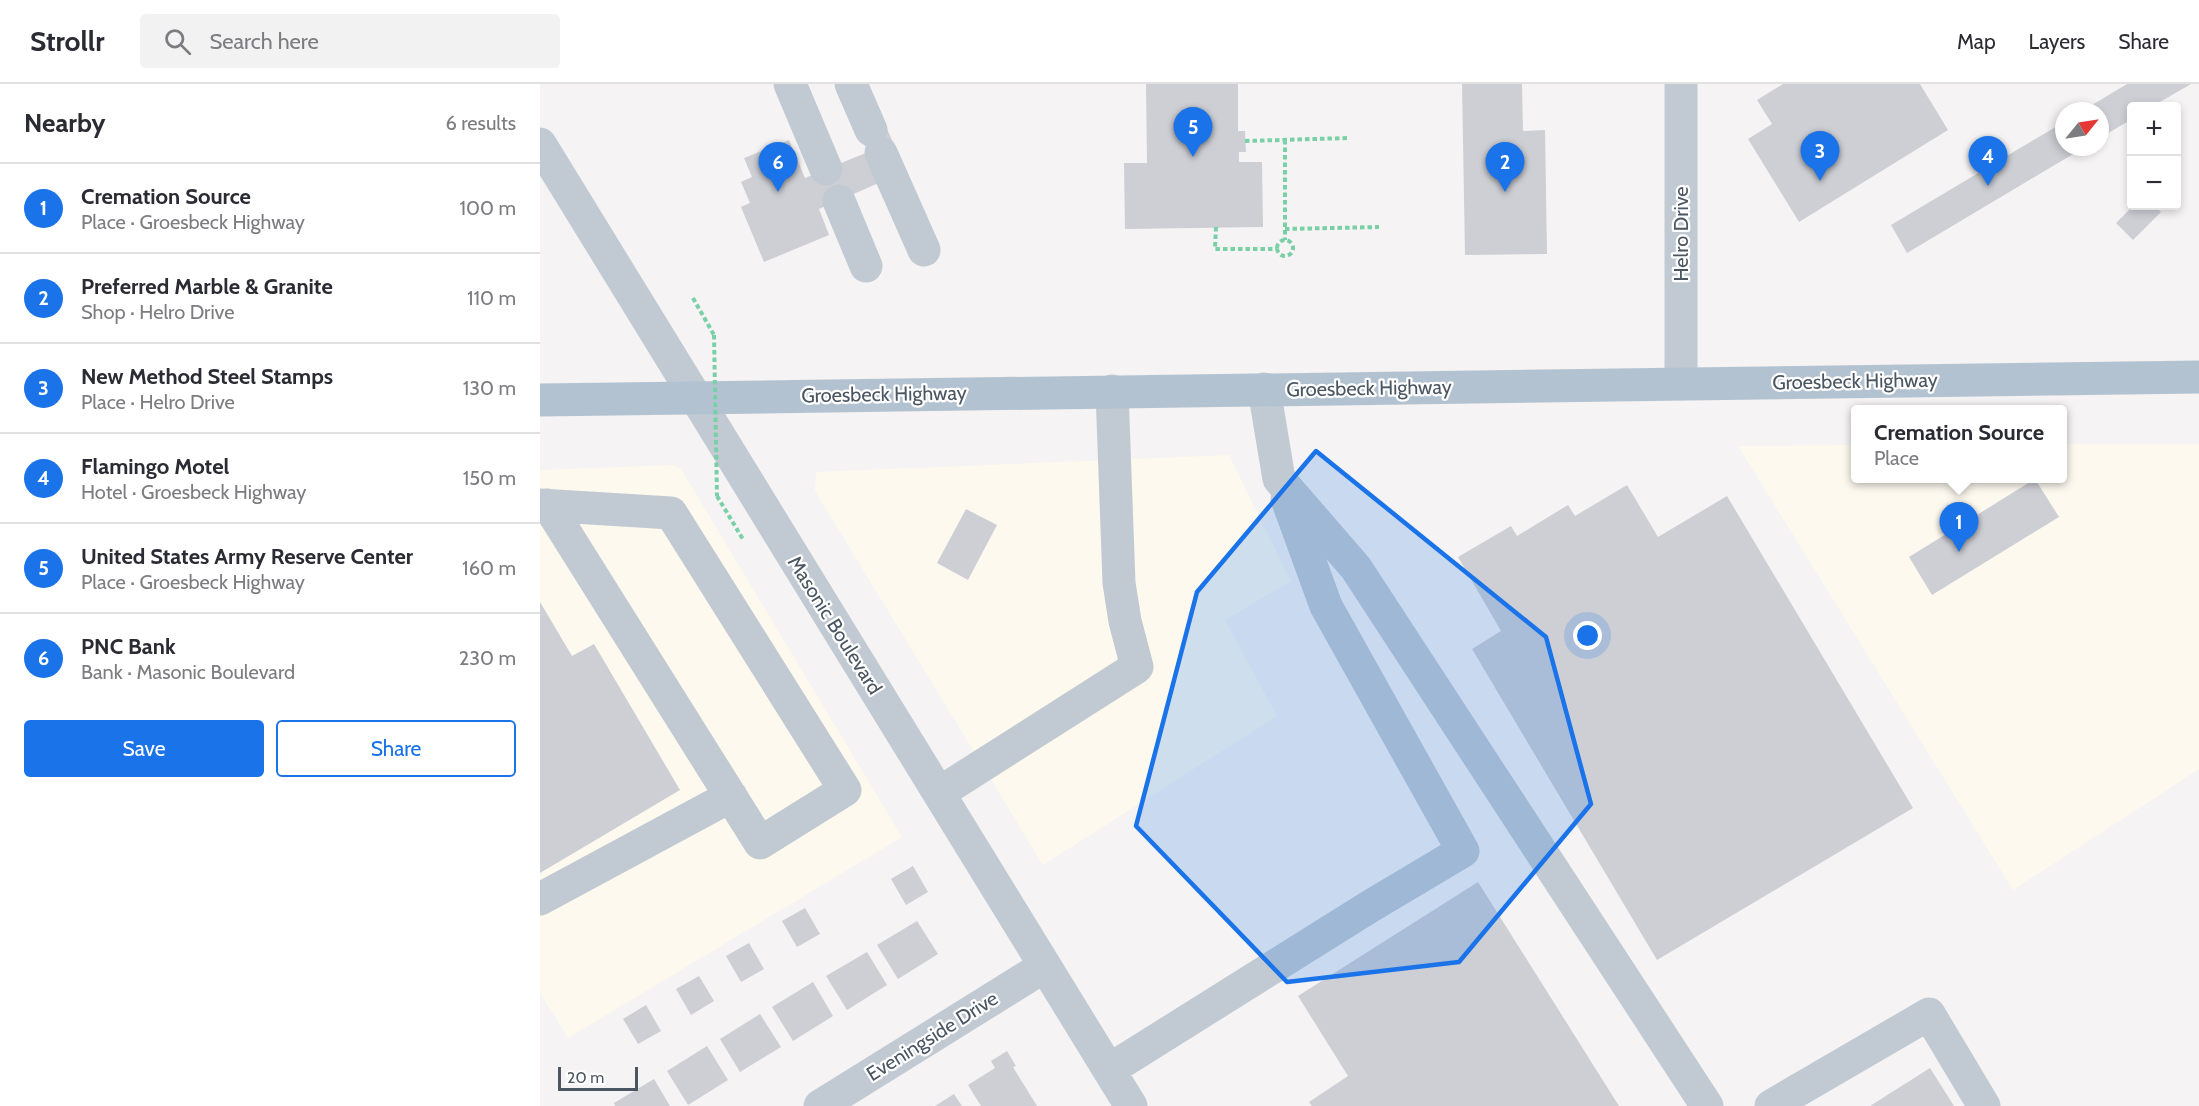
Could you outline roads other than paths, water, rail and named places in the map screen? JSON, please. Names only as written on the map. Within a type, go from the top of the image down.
[{"type":"main road","name":"Groesbeck Highway","points":[[540,400],[2199,377]]},
{"type":"street","points":[[790,84],[826,170]]},
{"type":"street","points":[[851,84],[924,250]]},
{"type":"street","name":"Helro Drive","points":[[1681,84],[1681,383]]},
{"type":"street","name":"Masonic Boulevard","points":[[540,144],[1131,1106]]},
{"type":"street","points":[[839,201],[866,266]]},
{"type":"street","points":[[1108,1070],[1462,851],[1326,606],[1279,479],[1264,389]]},
{"type":"street","points":[[939,793],[1137,668],[1127,631],[1119,584],[1112,391]]},
{"type":"street","points":[[1279,479],[1356,568],[1707,1106]]},
{"type":"street","points":[[544,505],[671,513],[845,790],[760,843],[544,505]]},
{"type":"street","points":[[540,899],[731,796]]},
{"type":"street","name":"Eveningside Drive","points":[[820,1106],[1045,966]]},
{"type":"street","points":[[1771,1106],[1929,1014],[1984,1106]]},
{"type":"place","name":"United States Army Reserve Center","points":[[1193,157]]},
{"type":"place","name":"New Method Steel Stamps","points":[[1820,181]]},
{"type":"place","name":"Flamingo Motel","points":[[1988,186]]},
{"type":"place","name":"PNC Bank","points":[[778,192]]},
{"type":"place","name":"Preferred Marble & Granite","points":[[1505,192]]},
{"type":"place","name":"Cremation Source","points":[[1959,552]]}]
